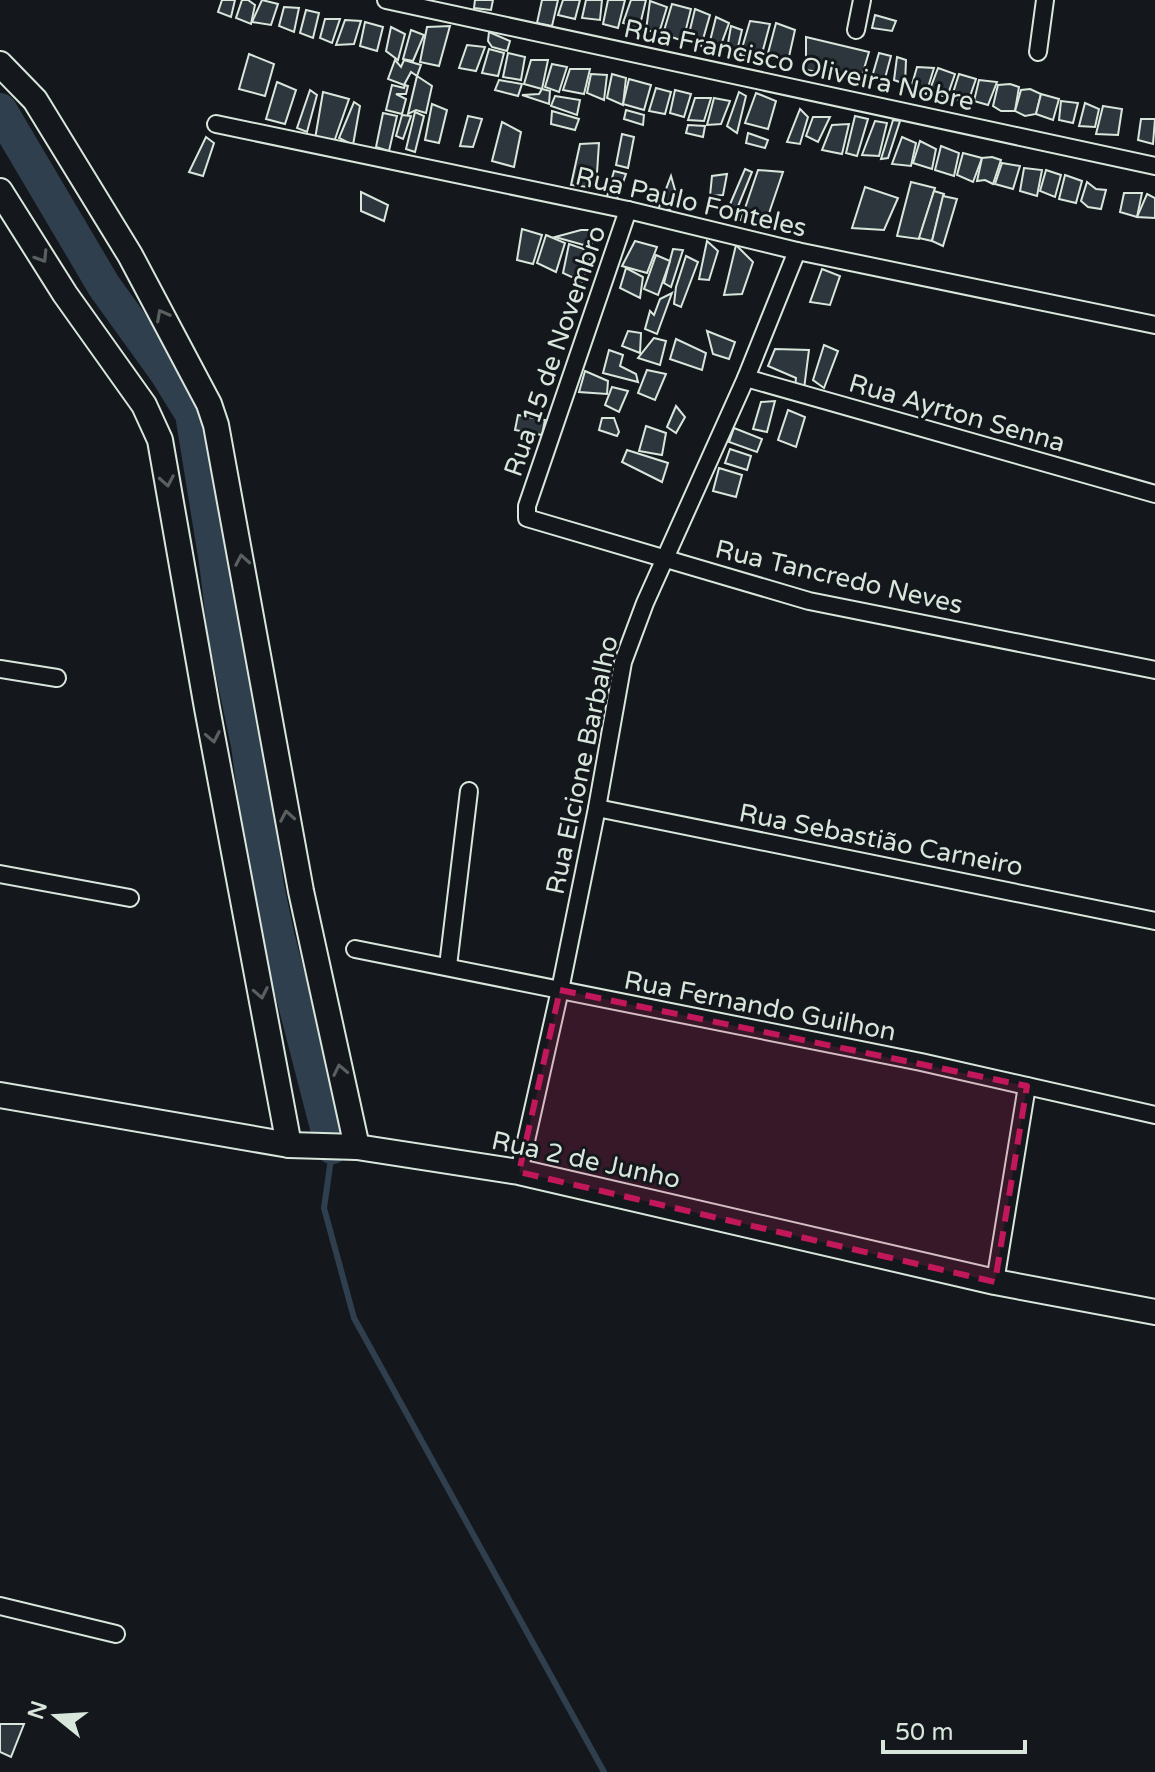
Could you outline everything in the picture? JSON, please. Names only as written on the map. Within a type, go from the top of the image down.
[{"type":"street","name":"Rua Francisco Oliveira Nobre","points":[[386,0],[1155,166]]},
{"type":"street","points":[[856,30],[862,0]]},
{"type":"street","points":[[1038,52],[1045,0]]},
{"type":"street","points":[[0,64],[35,100],[130,255],[209,404],[216,425],[301,891],[357,1147]]},
{"type":"street","name":"Rua Paulo Fonteles","points":[[216,124],[628,210],[797,251],[1155,325]]},
{"type":"street","points":[[0,191],[65,294],[144,405],[160,440],[289,1145]]},
{"type":"street","name":"Rua 15 de Novembro","points":[[527,506],[628,210]]},
{"type":"street","name":"Rua Elcione Barbalho","points":[[519,1172],[560,990],[623,662],[645,603],[746,378],[797,251]]},
{"type":"street","name":"Rua Ayrton Senna","points":[[746,378],[1155,494]]},
{"type":"street","name":"Rua Tancredo Neves","points":[[527,506],[527,518],[809,601],[1155,670]]},
{"type":"street","points":[[0,669],[57,678]]},
{"type":"street","points":[[448,966],[469,791]]},
{"type":"street","name":"Rua Sebastião Carneiro","points":[[597,808],[1155,921]]},
{"type":"street","points":[[0,874],[130,898]]},
{"type":"street","name":"Rua Fernando Guilhon","points":[[355,949],[921,1062],[1155,1115]]},
{"type":"street","points":[[995,1282],[1027,1086]]},
{"type":"street","name":"Rua 2 de Junho","points":[[0,1095],[289,1145],[357,1147],[519,1172],[995,1282],[1155,1312]]},
{"type":"street","points":[[0,1606],[116,1634]]},
{"type":"highlighted area","points":[[560,990],[1027,1086],[995,1282],[519,1172]]},
{"type":"building","points":[[222,0],[235,0],[231,17],[218,12]]},
{"type":"building","points":[[242,0],[255,5],[251,24],[236,18]]},
{"type":"building","points":[[262,0],[278,4],[271,25],[252,22]]},
{"type":"building","points":[[475,0],[493,0],[491,10],[474,8]]},
{"type":"building","points":[[542,0],[558,0],[552,26],[537,23]]},
{"type":"building","points":[[563,0],[580,0],[575,19],[558,15]]},
{"type":"building","points":[[586,0],[602,0],[600,20],[582,18]]},
{"type":"building","points":[[608,0],[625,0],[618,28],[603,24]]},
{"type":"building","points":[[631,0],[646,0],[639,29],[623,23]]},
{"type":"building","points":[[650,1],[667,7],[659,33],[646,30]]},
{"type":"building","points":[[672,4],[691,9],[683,41],[663,34]]},
{"type":"building","points":[[284,7],[299,8],[294,32],[279,26]]},
{"type":"building","points":[[695,9],[710,15],[701,46],[687,42]]},
{"type":"building","points":[[306,10],[319,13],[313,38],[300,33]]},
{"type":"building","points":[[875,15],[896,21],[892,31],[872,28]]},
{"type":"building","points":[[716,17],[729,23],[719,50],[709,45]]},
{"type":"building","points":[[325,19],[340,19],[332,43],[320,38]]},
{"type":"building","points":[[345,20],[361,21],[354,44],[336,45]]},
{"type":"building","points":[[750,21],[770,24],[760,61],[740,55]]},
{"type":"building","points":[[365,22],[383,27],[377,51],[360,46]]},
{"type":"building","points":[[776,23],[795,30],[788,61],[767,57]]},
{"type":"building","points":[[450,26],[439,66],[420,62],[427,27]]},
{"type":"building","points":[[731,26],[742,30],[737,51],[727,49]]},
{"type":"building","points":[[391,27],[405,34],[398,60],[386,51]]},
{"type":"building","points":[[411,30],[424,35],[413,61],[403,59]]},
{"type":"building","points":[[489,32],[510,41],[507,51],[492,47],[488,41]]},
{"type":"building","points":[[806,37],[869,52],[861,79],[806,70]]},
{"type":"building","points":[[467,45],[485,47],[476,71],[459,68]]},
{"type":"building","points":[[489,49],[504,53],[498,76],[482,73]]},
{"type":"building","points":[[508,53],[525,57],[521,80],[503,77]]},
{"type":"building","points":[[879,53],[891,56],[884,82],[872,77]]},
{"type":"building","points":[[249,54],[274,64],[265,96],[239,89]]},
{"type":"building","points":[[897,57],[906,60],[905,84],[894,80]]},
{"type":"building","points":[[395,60],[401,67],[404,60],[421,65],[417,76],[411,72],[404,85],[388,79]]},
{"type":"building","points":[[531,60],[548,60],[542,89],[524,84]]},
{"type":"building","points":[[552,64],[567,67],[559,92],[545,87]]},
{"type":"building","points":[[917,67],[934,68],[926,94],[911,88]]},
{"type":"building","points":[[938,68],[955,74],[947,97],[929,92]]},
{"type":"building","points":[[570,69],[590,69],[584,94],[563,90]]},
{"type":"building","points":[[591,74],[607,75],[604,100],[587,93]]},
{"type":"building","points":[[612,74],[626,78],[623,105],[607,98]]},
{"type":"building","points":[[959,74],[976,79],[968,102],[951,99]]},
{"type":"building","points":[[417,76],[432,86],[426,113],[416,110],[408,114]]},
{"type":"building","points":[[629,79],[651,85],[644,110],[623,104]]},
{"type":"building","points":[[499,80],[522,84],[518,96],[495,90]]},
{"type":"building","points":[[979,80],[997,82],[988,105],[974,101]]},
{"type":"building","points":[[277,82],[296,90],[285,124],[266,119]]},
{"type":"building","points":[[392,85],[408,86],[406,94],[396,94],[406,99],[402,114],[386,110]]},
{"type":"building","points":[[998,85],[1019,87],[1015,111],[1001,111],[993,106]]},
{"type":"building","points":[[656,88],[671,92],[665,114],[649,111]]},
{"type":"building","points":[[542,89],[550,91],[549,104],[522,95],[539,94]]},
{"type":"building","points":[[1030,89],[1041,94],[1036,114],[1025,116],[1015,111],[1021,90]]},
{"type":"building","points":[[310,90],[317,95],[307,132],[297,128]]},
{"type":"building","points":[[675,90],[691,94],[684,117],[670,113]]},
{"type":"building","points":[[323,92],[349,99],[334,142],[315,139]]},
{"type":"building","points":[[739,92],[746,96],[737,133],[727,126]]},
{"type":"building","points":[[756,93],[776,101],[768,129],[745,123]]},
{"type":"building","points":[[1041,94],[1059,99],[1053,120],[1036,114]]},
{"type":"building","points":[[555,96],[580,100],[577,115],[551,106]]},
{"type":"building","points":[[695,98],[711,98],[704,121],[688,120]]},
{"type":"building","points":[[714,98],[730,101],[721,124],[707,125]]},
{"type":"building","points":[[1061,101],[1078,103],[1073,123],[1059,120]]},
{"type":"building","points":[[354,102],[360,106],[353,145],[339,138]]},
{"type":"building","points":[[1085,103],[1099,109],[1095,127],[1079,126]]},
{"type":"building","points":[[432,104],[447,110],[439,143],[425,140]]},
{"type":"building","points":[[1103,106],[1122,109],[1118,135],[1096,134]]},
{"type":"building","points":[[800,109],[808,117],[800,144],[787,142]]},
{"type":"building","points":[[626,110],[644,115],[643,125],[624,119]]},
{"type":"building","points":[[552,111],[579,119],[575,130],[551,124]]},
{"type":"building","points":[[415,112],[424,116],[415,152],[406,149]]},
{"type":"building","points":[[383,113],[397,116],[389,151],[376,147]]},
{"type":"building","points":[[402,115],[411,116],[403,139],[396,136]]},
{"type":"building","points":[[468,116],[482,119],[473,147],[460,146]]},
{"type":"building","points":[[855,116],[868,119],[857,156],[846,153]]},
{"type":"building","points":[[813,117],[830,117],[818,142],[806,136]]},
{"type":"building","points":[[1141,119],[1155,119],[1153,144],[1138,140]]},
{"type":"building","points":[[893,120],[900,121],[888,158],[881,159]]},
{"type":"building","points":[[875,121],[887,123],[879,156],[862,155]]},
{"type":"building","points":[[502,122],[521,132],[514,167],[492,161]]},
{"type":"building","points":[[849,124],[842,154],[822,150],[832,125]]},
{"type":"building","points":[[688,125],[705,126],[703,137],[686,133]]},
{"type":"building","points":[[748,133],[768,140],[765,148],[746,143]]},
{"type":"building","points":[[622,134],[634,137],[628,168],[616,165]]},
{"type":"building","points":[[206,137],[214,143],[203,176],[189,172]]},
{"type":"building","points":[[902,137],[916,143],[911,166],[892,164]]},
{"type":"building","points":[[920,141],[936,149],[932,169],[913,163]]},
{"type":"building","points":[[599,143],[596,188],[571,185],[580,144]]},
{"type":"building","points":[[941,146],[959,153],[954,176],[935,170]]},
{"type":"building","points":[[963,153],[982,158],[973,182],[957,175]]},
{"type":"building","points":[[982,158],[1001,160],[993,184],[985,180],[977,181]]},
{"type":"building","points":[[1002,163],[1020,166],[1013,189],[995,184]]},
{"type":"building","points":[[1024,168],[1042,170],[1037,196],[1020,191]]},
{"type":"building","points":[[745,169],[752,172],[735,214],[728,209]]},
{"type":"building","points":[[758,170],[783,172],[766,222],[741,220]]},
{"type":"building","points":[[1046,170],[1061,175],[1055,197],[1040,191]]},
{"type":"building","points":[[614,171],[626,174],[617,199],[606,200]]},
{"type":"building","points":[[727,174],[723,195],[710,196],[712,176]]},
{"type":"building","points":[[1065,175],[1082,181],[1076,203],[1059,199]]},
{"type":"building","points":[[671,176],[675,190],[670,210],[658,210]]},
{"type":"building","points":[[911,182],[935,188],[919,239],[897,236]]},
{"type":"building","points":[[1087,182],[1096,189],[1106,190],[1101,209],[1088,207],[1081,201]]},
{"type":"building","points":[[865,187],[898,198],[884,230],[852,228]]},
{"type":"building","points":[[934,191],[944,194],[932,241],[919,238]]},
{"type":"building","points":[[361,192],[388,205],[384,221],[361,211]]},
{"type":"building","points":[[1124,193],[1142,193],[1137,217],[1120,212]]},
{"type":"building","points":[[1147,194],[1155,198],[1155,218],[1137,217]]},
{"type":"building","points":[[943,196],[957,199],[943,246],[932,241]]},
{"type":"building","points":[[522,229],[542,235],[533,264],[517,260]]},
{"type":"building","points":[[581,230],[595,230],[591,247],[555,237]]},
{"type":"building","points":[[546,235],[565,243],[556,272],[537,263]]},
{"type":"building","points":[[635,241],[657,247],[647,273],[622,266]]},
{"type":"building","points":[[707,241],[718,251],[709,280],[699,279]]},
{"type":"building","points":[[569,244],[593,252],[582,282],[563,273]]},
{"type":"building","points":[[736,245],[753,262],[742,294],[724,295]]},
{"type":"building","points":[[673,249],[683,250],[671,287],[664,283]]},
{"type":"building","points":[[656,255],[670,261],[658,295],[644,289]]},
{"type":"building","points":[[686,256],[698,262],[681,307],[674,304]]},
{"type":"building","points":[[626,268],[643,277],[640,298],[620,288]]},
{"type":"building","points":[[822,269],[840,276],[830,305],[810,302]]},
{"type":"building","points":[[672,293],[657,334],[645,329],[650,311],[654,315],[660,299]]},
{"type":"building","points":[[628,331],[641,333],[640,353],[622,346]]},
{"type":"building","points":[[707,331],[735,342],[729,359],[713,354]]},
{"type":"building","points":[[654,338],[666,341],[660,365],[638,358]]},
{"type":"building","points":[[676,339],[706,353],[702,370],[670,359]]},
{"type":"building","points":[[824,345],[838,351],[824,388],[813,380]]},
{"type":"building","points":[[775,349],[809,350],[804,389],[795,387],[796,378],[768,366]]},
{"type":"building","points":[[609,350],[623,355],[620,366],[636,374],[638,382],[603,373]]},
{"type":"building","points":[[647,370],[666,374],[655,400],[638,393]]},
{"type":"building","points":[[585,371],[608,381],[607,394],[579,392]]},
{"type":"building","points":[[612,387],[628,391],[619,412],[605,405]]},
{"type":"building","points":[[775,401],[767,432],[753,429],[761,402]]},
{"type":"building","points":[[676,406],[685,417],[676,433],[667,427]]},
{"type":"building","points":[[788,410],[805,417],[796,447],[778,440]]},
{"type":"building","points":[[518,415],[545,420],[542,435],[515,430]]},
{"type":"building","points":[[602,418],[614,418],[619,432],[617,436],[599,430]]},
{"type":"building","points":[[646,426],[666,433],[662,455],[639,451]]},
{"type":"building","points":[[734,428],[762,439],[757,452],[729,442]]},
{"type":"building","points":[[730,449],[751,456],[747,470],[725,463]]},
{"type":"building","points":[[627,450],[668,463],[662,482],[622,462]]},
{"type":"building","points":[[719,468],[742,475],[736,497],[713,491]]},
{"type":"building","points":[[0,1724],[24,1724],[11,1757],[0,1752]]},
{"type":"waterway","points":[[0,110],[104,286],[192,414],[225,636],[248,745],[267,886],[332,1147]]},
{"type":"waterway","points":[[332,1152],[324,1208],[354,1318],[604,1772]]}]
